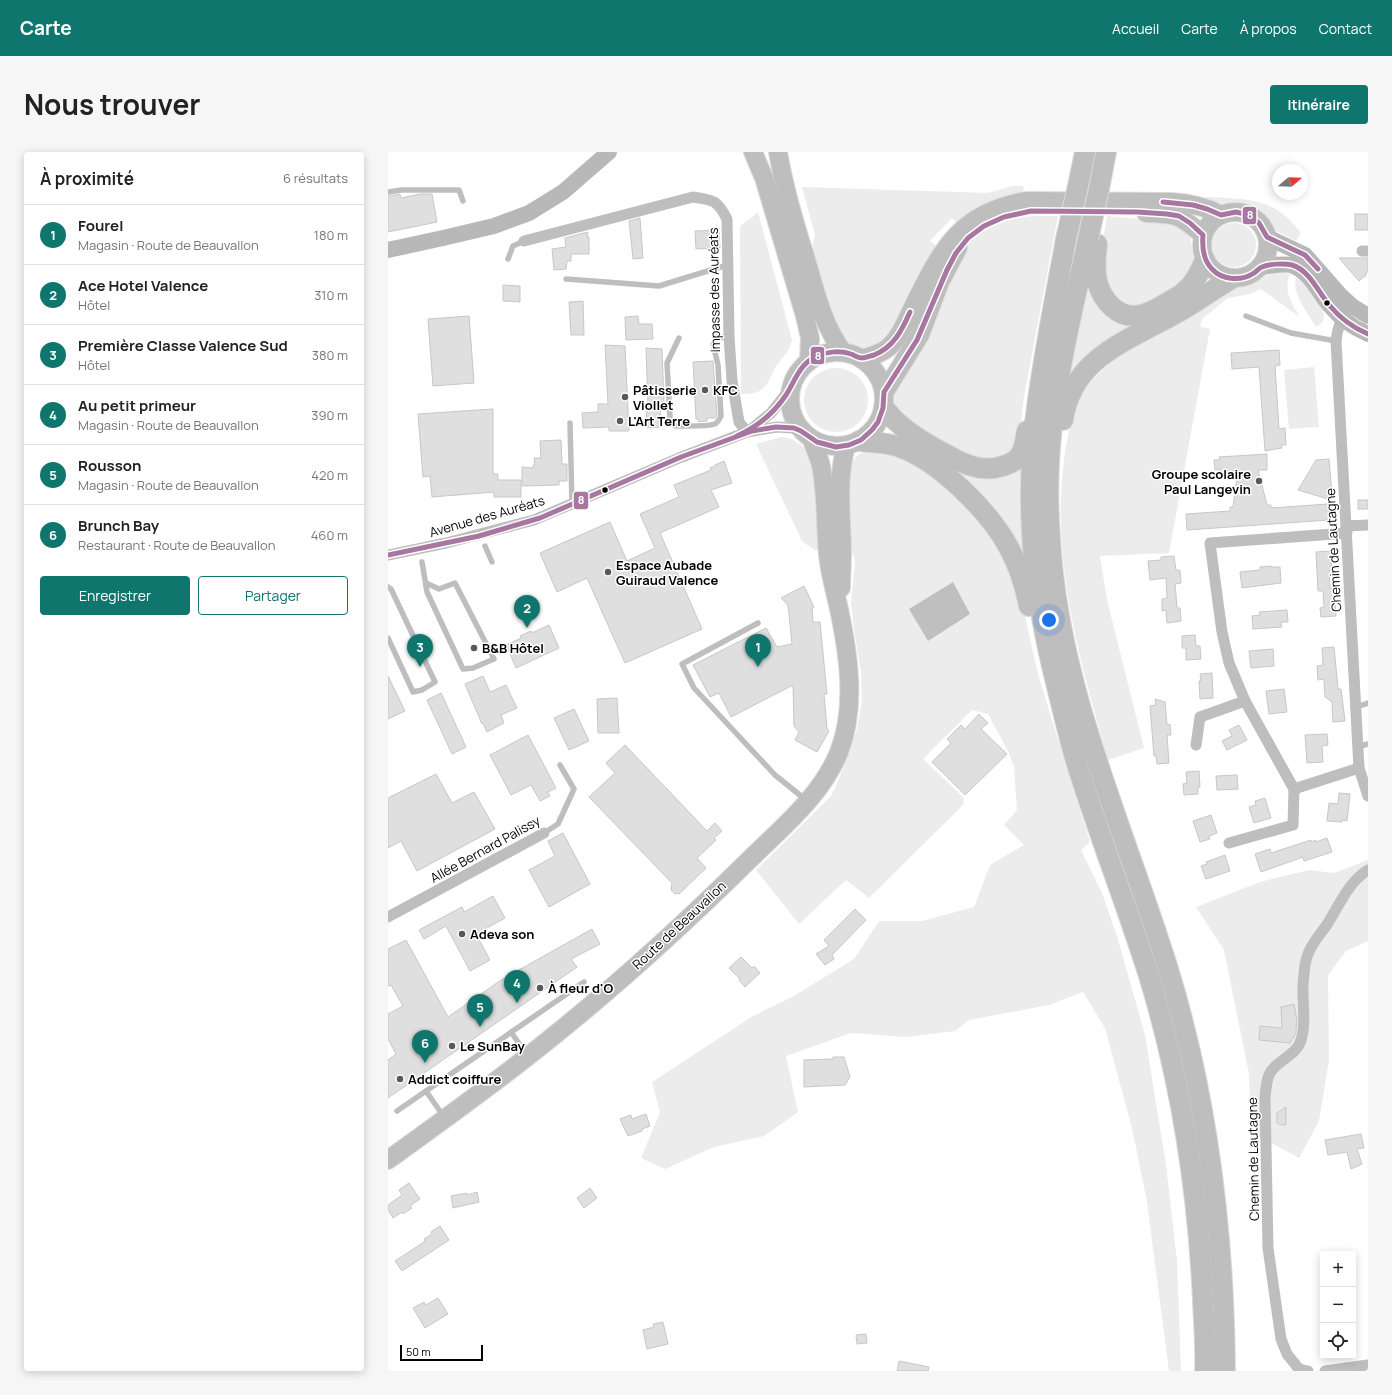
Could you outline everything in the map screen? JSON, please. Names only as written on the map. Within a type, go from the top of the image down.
[{"type":"highway","points":[[1078,186],[1081,152]]},
{"type":"highway","points":[[1072,748],[1040,605],[1033,548],[1032,468],[1035,424],[1053,312],[1066,239],[1085,152]]},
{"type":"highway","points":[[1106,154],[1099,189],[1093,239],[1061,368],[1054,408],[1051,433],[1049,484],[1050,538],[1053,574],[1059,617],[1074,682],[1098,764],[1168,971],[1183,1022],[1202,1106],[1218,1219],[1224,1320],[1225,1371]]},
{"type":"highway","points":[[1093,239],[1098,286],[1103,297],[1114,309],[1129,315],[1139,316],[1151,312],[1185,291],[1197,278],[1205,260]]},
{"type":"highway","points":[[1050,538],[1064,410],[1082,375],[1103,354],[1118,344],[1190,306],[1214,288],[1231,279]]},
{"type":"highway","points":[[884,400],[896,422],[908,431],[962,462],[976,468],[992,469],[1008,465],[1020,456],[1024,449],[1035,386],[1053,312]]},
{"type":"highway","points":[[852,444],[890,444],[913,452],[945,474],[975,503],[1001,534],[1010,549],[1025,588],[1045,674],[1139,944],[1172,1063],[1183,1118],[1195,1202],[1202,1278],[1206,1371]]},
{"type":"main road","points":[[388,250],[494,226],[529,213],[563,192],[609,152]]},
{"type":"main road","points":[[753,152],[764,178],[805,316],[810,338],[809,361]]},
{"type":"main road","points":[[778,152],[780,168],[817,298],[828,329],[843,352]]},
{"type":"main road","points":[[861,359],[878,354],[889,347],[899,336],[932,269],[945,248],[956,234],[966,225],[979,216],[993,210],[1010,204],[1027,201],[1171,202],[1189,203],[1213,210],[1221,215]]},
{"type":"main road","points":[[840,616],[842,554],[840,483],[842,458],[852,444],[871,433],[879,421],[884,400],[920,335],[940,282],[955,254],[969,237],[985,225],[1004,217],[1031,212],[1160,213],[1179,216],[1190,223],[1203,236]]},
{"type":"main road","points":[[1230,212],[1240,212],[1249,215],[1257,220],[1267,237],[1268,247],[1266,258],[1260,267],[1247,276],[1231,279],[1223,277],[1216,273],[1205,260],[1202,248],[1203,236],[1207,227],[1213,220],[1221,215],[1230,212]]},
{"type":"main road","points":[[1267,237],[1296,249],[1305,255],[1352,306],[1368,316]]},
{"type":"main road","points":[[1260,267],[1284,264],[1292,265],[1298,268],[1306,275],[1330,307],[1352,326],[1368,334]]},
{"type":"main road","points":[[840,616],[831,578],[828,555],[821,465],[807,435],[795,421],[789,400],[790,389],[794,378],[800,369],[809,361],[819,355],[831,352],[843,352],[861,359],[872,368],[880,380],[884,400]]},
{"type":"main road","points":[[807,435],[828,446],[852,444]]},
{"type":"main road","name":"Route de Beauvallon","points":[[388,1160],[528,1056],[640,963],[720,888],[807,802],[832,768],[840,750],[847,718],[849,672],[840,616]]},
{"type":"street","name":"Impasse des Auréats","points":[[524,241],[694,196],[710,199],[720,205],[727,219],[729,336],[732,381],[739,422],[747,432]]},
{"type":"street","name":"Chemin de Lautagne","points":[[1352,306],[1342,318],[1337,330],[1336,341],[1356,706],[1363,745],[1359,768],[1368,796]]},
{"type":"street","name":"Avenue des Auréats","points":[[747,432],[771,413],[790,389]]},
{"type":"street","name":"Avenue des Auréats","points":[[388,556],[509,528],[534,520],[683,456],[747,432],[777,427],[793,428],[807,435]]},
{"type":"street","points":[[1229,843],[1293,825],[1294,789],[1245,701],[1228,657],[1222,632],[1210,544],[1346,530],[1368,525]]},
{"type":"street","points":[[1196,745],[1200,718],[1245,701]]},
{"type":"street","points":[[1294,789],[1359,768]]},
{"type":"street","name":"Allée Bernard Palissy","points":[[388,917],[544,833]]},
{"type":"street","name":"Chemin de Lautagne","points":[[1308,1371],[1299,1369],[1288,1354],[1281,1339],[1268,1248],[1265,1097],[1269,1074],[1300,1044],[1303,1029],[1303,985],[1306,957],[1352,886],[1362,874],[1368,870]]},
{"type":"street","points":[[1325,1371],[1368,1365]]},
{"type":"lane","points":[[388,192],[401,190],[459,190],[463,201]]},
{"type":"lane","points":[[508,259],[513,246],[524,241]]},
{"type":"lane","points":[[566,279],[659,286],[727,265]]},
{"type":"lane","points":[[1246,316],[1291,333],[1336,341]]},
{"type":"lane","points":[[679,338],[667,364],[670,418],[675,426],[716,423],[719,421],[721,416],[718,365],[713,344],[718,338],[729,336]]},
{"type":"lane","points":[[570,423],[572,504]]},
{"type":"lane","points":[[485,546],[492,562]]},
{"type":"lane","points":[[422,562],[427,592],[464,669],[472,668],[494,659],[455,583],[439,589],[426,582]]},
{"type":"lane","points":[[388,587],[391,589],[435,682],[422,690],[413,692],[388,638]]},
{"type":"lane","points":[[758,623],[682,664],[694,688],[775,775],[807,802]]},
{"type":"lane","points":[[1356,706],[1368,703]]},
{"type":"lane","name":"Allée Bernard Palissy","points":[[544,833],[558,824],[574,789],[560,765]]},
{"type":"lane","points":[[397,1111],[584,982]]},
{"type":"lane","points":[[511,1032],[528,1056]]},
{"type":"lane","points":[[426,1091],[445,1119]]},
{"type":"shaded area","points":[[1012,186],[1024,186],[1022,197],[960,226],[952,218],[930,241],[940,248],[885,341],[867,349],[860,348],[840,339],[836,331],[812,248],[815,235],[802,187],[988,193]]},
{"type":"shaded area","points":[[1204,197],[1246,200],[1266,205],[1276,209],[1287,217],[1301,233],[1296,241],[1276,231],[1261,211],[1253,207],[1243,203],[1216,204],[1203,200]]},
{"type":"shaded area","points":[[758,212],[792,340],[787,352],[776,366],[768,383],[760,391],[750,394],[741,394],[740,226]]},
{"type":"shaded area","points":[[1034,216],[1058,216],[1024,397],[1018,447],[995,462],[966,456],[918,430],[895,410],[893,399],[894,390],[950,269],[962,250],[977,235],[990,227],[1019,218]]},
{"type":"shaded area","points":[[1107,216],[1174,222],[1190,234],[1194,261],[1187,279],[1144,308],[1121,305],[1107,291],[1103,239]]},
{"type":"shaded area","points":[[1230,223],[1238,223],[1250,229],[1256,241],[1256,249],[1250,261],[1238,267],[1230,267],[1218,261],[1212,249],[1212,241],[1218,229]]},
{"type":"shaded area","points":[[1274,272],[1290,274],[1287,286],[1289,296],[1300,317],[1261,289],[1250,294],[1228,298],[1202,319],[1200,327],[1210,329],[1169,553],[1100,556],[1107,600],[1144,748],[1108,760],[1078,647],[1064,570],[1061,531],[1061,492],[1065,453],[1077,405],[1093,380],[1113,361],[1130,349],[1167,331],[1224,291],[1250,285]]},
{"type":"shaded area","points":[[1297,278],[1307,288],[1323,312],[1323,320],[1321,324],[1316,327],[1298,296],[1295,283]]},
{"type":"shaded area","points":[[1086,290],[1090,290],[1133,324],[1134,329],[1071,377],[1067,377]]},
{"type":"shaded area","points":[[1314,367],[1319,427],[1289,429],[1284,370]]},
{"type":"shaded area","points":[[836,368],[854,374],[862,382],[868,400],[862,418],[854,426],[836,432],[818,426],[810,418],[804,400],[810,382],[818,374]]},
{"type":"shaded area","points":[[781,437],[793,440],[802,446],[810,455],[815,466],[823,552],[814,550],[802,541],[756,444]]},
{"type":"shaded area","points":[[869,450],[909,457],[934,477],[992,534],[1018,586],[1039,678],[1090,842],[1081,850],[1102,893],[1117,936],[1145,1035],[1166,1165],[1177,1261],[1181,1371],[1169,1371],[1147,1202],[1132,1128],[1105,1028],[1083,992],[1049,1005],[969,1020],[955,1031],[906,1037],[851,1033],[786,1056],[798,1112],[764,1136],[714,1147],[665,1169],[641,1158],[660,1112],[652,1082],[753,1016],[794,996],[854,959],[879,921],[922,921],[974,907],[990,865],[1024,845],[1004,825],[1017,810],[1014,767],[1009,753],[988,714],[972,710],[923,759],[964,798],[963,805],[869,898],[846,880],[799,924],[756,870],[831,796],[837,784],[857,729],[862,701],[861,672],[851,602],[855,563],[854,556],[848,549],[848,473],[855,458]]},
{"type":"shaded area","points":[[1025,465],[1028,563],[955,477],[960,468]]},
{"type":"shaded area","points":[[953,582],[970,614],[928,641],[909,609]]},
{"type":"shaded area","points":[[1368,860],[1368,941],[1346,951],[1328,975],[1329,1060],[1319,1121],[1299,1158],[1251,1132],[1249,1074],[1224,950],[1196,907],[1260,882],[1309,870],[1334,873]]},
{"type":"building","points":[[400,194],[401,198],[420,194],[432,194],[437,222],[388,232],[388,196]]},
{"type":"building","points":[[1355,214],[1368,214],[1368,230],[1355,230]]},
{"type":"building","points":[[640,218],[643,258],[633,259],[629,221]]},
{"type":"building","points":[[719,230],[720,248],[696,249],[695,231]]},
{"type":"building","points":[[588,232],[587,237],[589,237],[589,254],[571,254],[571,261],[567,261],[566,269],[554,270],[552,249],[566,247],[565,238]]},
{"type":"building","points":[[1339,258],[1368,258],[1368,269],[1366,275],[1359,281]]},
{"type":"building","points":[[503,285],[520,286],[520,302],[503,301]]},
{"type":"building","points":[[583,301],[584,335],[571,335],[569,302]]},
{"type":"building","points":[[469,316],[474,383],[433,386],[428,319]]},
{"type":"building","points":[[638,316],[639,324],[652,324],[653,339],[626,340],[625,317]]},
{"type":"building","points":[[605,345],[625,346],[629,431],[609,431],[609,427],[583,428],[582,413],[598,412],[598,404],[608,404]]},
{"type":"building","points":[[646,348],[662,349],[664,402],[660,402],[661,427],[647,428],[646,405],[648,405]]},
{"type":"building","points":[[1279,350],[1280,365],[1275,366],[1279,429],[1285,428],[1286,445],[1281,445],[1282,448],[1265,451],[1259,367],[1232,369],[1231,353]]},
{"type":"building","points":[[713,361],[717,415],[715,418],[707,418],[707,421],[699,422],[698,419],[696,419],[693,362]]},
{"type":"building","points":[[493,409],[493,474],[498,474],[498,480],[521,480],[521,497],[494,497],[494,492],[432,497],[430,476],[423,477],[418,414]]},
{"type":"building","points":[[561,440],[562,464],[567,464],[567,481],[559,481],[559,485],[522,486],[522,467],[533,468],[533,465],[535,465],[534,458],[541,458],[540,441]]},
{"type":"building","points":[[1267,454],[1267,470],[1258,470],[1267,505],[1271,505],[1271,508],[1328,504],[1329,520],[1187,530],[1186,514],[1230,511],[1230,507],[1233,507],[1238,471],[1220,472],[1220,469],[1215,470],[1214,460],[1220,460],[1219,457]]},
{"type":"building","points":[[1329,459],[1332,495],[1328,495],[1328,499],[1298,490],[1316,460]]},
{"type":"building","points":[[724,461],[732,483],[711,490],[719,507],[660,533],[702,629],[625,663],[587,578],[557,592],[540,553],[610,522],[627,561],[655,548],[640,514],[679,497],[674,485],[711,470],[710,468]]},
{"type":"building","points":[[1358,500],[1368,500],[1368,509],[1358,509]]},
{"type":"building","points":[[1330,551],[1332,570],[1329,571],[1330,588],[1334,588],[1336,616],[1321,617],[1320,608],[1324,607],[1323,591],[1318,591],[1316,552]]},
{"type":"building","points":[[1174,556],[1176,570],[1180,570],[1181,583],[1175,584],[1177,608],[1180,608],[1181,621],[1167,623],[1166,610],[1162,611],[1162,599],[1167,598],[1166,578],[1150,580],[1148,561],[1161,560],[1161,557]]},
{"type":"building","points":[[1260,567],[1280,567],[1281,583],[1242,588],[1240,572],[1260,570]]},
{"type":"building","points":[[804,586],[814,607],[812,608],[813,622],[820,622],[827,694],[824,694],[827,729],[829,731],[817,752],[795,740],[799,732],[794,726],[793,685],[731,717],[719,693],[710,697],[693,665],[766,628],[777,647],[792,644],[788,605],[781,598]]},
{"type":"building","points":[[1287,610],[1288,622],[1281,622],[1282,627],[1253,629],[1252,616],[1260,615],[1259,612]]},
{"type":"building","points":[[549,625],[559,648],[516,668],[506,645],[521,638],[520,636],[531,631],[532,633]]},
{"type":"building","points":[[1195,635],[1196,646],[1200,646],[1201,659],[1186,660],[1186,648],[1182,648],[1182,636]]},
{"type":"building","points":[[1334,647],[1338,689],[1341,689],[1345,721],[1333,722],[1332,702],[1325,697],[1324,679],[1318,680],[1317,666],[1323,665],[1322,648]]},
{"type":"building","points":[[1273,649],[1274,666],[1251,668],[1249,651]]},
{"type":"building","points":[[1212,673],[1213,698],[1200,699],[1200,674]]},
{"type":"building","points":[[388,676],[405,711],[388,719]]},
{"type":"building","points":[[483,676],[490,692],[506,685],[517,708],[501,715],[504,723],[487,732],[483,723],[482,724],[465,684]]},
{"type":"building","points":[[1284,689],[1287,712],[1269,714],[1266,691]]},
{"type":"building","points":[[441,693],[466,747],[452,754],[427,700]]},
{"type":"building","points":[[617,698],[619,733],[598,733],[597,699]]},
{"type":"building","points":[[1155,699],[1165,702],[1167,725],[1170,724],[1171,735],[1167,735],[1169,763],[1157,764],[1156,756],[1154,756],[1150,706],[1156,705]]},
{"type":"building","points":[[574,709],[589,741],[569,750],[554,718]]},
{"type":"building","points":[[979,714],[988,723],[981,729],[1007,754],[965,795],[932,762],[951,743],[947,739],[961,725],[965,729]]},
{"type":"building","points":[[1239,725],[1247,740],[1227,750],[1222,741],[1232,736],[1229,730]]},
{"type":"building","points":[[1327,734],[1328,745],[1322,746],[1323,762],[1307,763],[1305,735]]},
{"type":"building","points":[[528,735],[556,788],[548,792],[550,796],[540,801],[531,785],[511,795],[490,755]]},
{"type":"building","points":[[625,745],[707,831],[715,823],[722,831],[714,838],[716,840],[697,858],[706,868],[679,894],[675,894],[671,890],[672,883],[589,797],[615,773],[606,763]]},
{"type":"building","points":[[1199,771],[1200,787],[1198,787],[1198,794],[1184,795],[1183,784],[1187,783],[1186,772]]},
{"type":"building","points":[[436,774],[452,803],[474,792],[495,829],[417,871],[401,841],[388,848],[388,798]]},
{"type":"building","points":[[1237,775],[1238,789],[1217,790],[1216,776]]},
{"type":"building","points":[[1339,793],[1350,794],[1347,821],[1327,821],[1329,803],[1338,804]]},
{"type":"building","points":[[1265,798],[1271,818],[1254,823],[1249,807],[1256,805],[1255,801]]},
{"type":"building","points":[[1211,815],[1217,833],[1209,836],[1210,839],[1200,842],[1193,821]]},
{"type":"building","points":[[563,833],[590,884],[549,907],[529,870],[555,856],[548,841]]},
{"type":"building","points":[[1327,838],[1332,852],[1304,861],[1303,857],[1261,872],[1255,854],[1270,849],[1271,853],[1311,840],[1311,842],[1316,840],[1316,842]]},
{"type":"building","points":[[1225,855],[1230,871],[1206,879],[1201,866],[1207,864],[1206,862]]},
{"type":"building","points":[[493,896],[505,918],[476,934],[490,960],[470,971],[446,926],[424,939],[419,930],[462,907],[464,912]]},
{"type":"building","points":[[855,909],[866,920],[832,955],[834,959],[825,965],[816,954],[829,946],[824,940]]},
{"type":"building","points":[[592,929],[600,944],[571,959],[577,967],[388,1098],[388,1060],[396,1054],[388,1039],[388,1014],[403,1006],[391,985],[388,986],[388,949],[406,940],[448,1017],[501,980]]},
{"type":"building","points":[[741,957],[752,968],[754,966],[760,973],[745,987],[739,980],[740,979],[729,968]]},
{"type":"building","points":[[1294,1004],[1297,1021],[1296,1033],[1290,1043],[1259,1040],[1260,1026],[1282,1028],[1281,1007]]},
{"type":"building","points":[[833,1057],[844,1057],[850,1077],[845,1085],[804,1087],[804,1060],[833,1059]]},
{"type":"building","points":[[1286,1107],[1286,1125],[1281,1125],[1277,1123],[1277,1113]]},
{"type":"building","points":[[646,1114],[650,1126],[642,1129],[642,1131],[628,1136],[620,1119],[631,1115],[632,1119]]},
{"type":"building","points":[[1361,1134],[1364,1148],[1357,1149],[1362,1164],[1351,1169],[1347,1152],[1328,1155],[1325,1140]]},
{"type":"building","points":[[409,1183],[420,1199],[410,1206],[412,1208],[393,1218],[388,1210],[388,1205],[402,1195],[399,1190]]},
{"type":"building","points":[[590,1188],[597,1198],[584,1208],[577,1198]]},
{"type":"building","points":[[477,1192],[479,1202],[453,1208],[451,1196],[467,1193],[467,1195]]},
{"type":"building","points":[[440,1226],[449,1240],[402,1271],[395,1261],[425,1241],[424,1239],[432,1234],[431,1232]]},
{"type":"building","points":[[438,1298],[448,1314],[425,1328],[413,1308],[424,1302],[426,1305]]},
{"type":"building","points":[[663,1322],[668,1344],[647,1349],[643,1330],[654,1327],[653,1324]]},
{"type":"building","points":[[866,1334],[867,1343],[857,1344],[856,1335]]},
{"type":"building","points":[[899,1361],[929,1367],[928,1371],[897,1371]]},
{"type":"transit line","name":"8","points":[[1163,202],[1193,205],[1221,215],[1236,212],[1249,215],[1259,223],[1267,237],[1305,255],[1318,269]]},
{"type":"transit line","name":"8","points":[[388,555],[479,536],[540,518],[681,457],[752,431],[776,427],[794,428],[817,442],[836,447],[849,445],[861,440],[878,422],[883,408],[884,392],[917,340],[947,270],[956,253],[968,238],[984,226],[1004,217],[1031,211],[1137,212],[1179,216],[1190,223],[1203,235],[1203,249],[1205,257],[1209,265],[1216,273],[1227,278],[1238,278],[1249,276],[1265,266],[1281,264],[1292,265],[1299,268],[1309,277],[1326,301],[1343,319],[1368,334]]},
{"type":"transit line","name":"8","points":[[737,436],[758,424],[776,408],[786,395],[801,369],[810,360],[819,355],[832,352],[842,352],[859,358],[881,352],[892,343],[904,325],[910,312]]},
{"type":"place","name":"KFC","points":[[705,390]]},
{"type":"place","name":"Pâtisserie Viollet","points":[[625,397]]},
{"type":"place","name":"L'Art Terre","points":[[620,421]]},
{"type":"place","name":"Groupe scolaire Paul Langevin","points":[[1259,481]]},
{"type":"place","name":"Espace Aubade Guiraud Valence","points":[[608,572]]},
{"type":"place","name":"Ace Hotel Valence","points":[[527,628]]},
{"type":"place","name":"B&B Hôtel","points":[[474,648]]},
{"type":"place","name":"Première Classe Valence Sud","points":[[420,667]]},
{"type":"place","name":"Fourel","points":[[758,667]]},
{"type":"place","name":"Adeva son","points":[[462,934]]},
{"type":"place","name":"À fleur d'O","points":[[540,988]]},
{"type":"place","name":"Au petit primeur","points":[[517,1003]]},
{"type":"place","name":"Rousson","points":[[480,1027]]},
{"type":"place","name":"Le SunBay","points":[[452,1046]]},
{"type":"place","name":"Brunch Bay","points":[[425,1063]]},
{"type":"place","name":"Addict coiffure","points":[[400,1079]]}]
